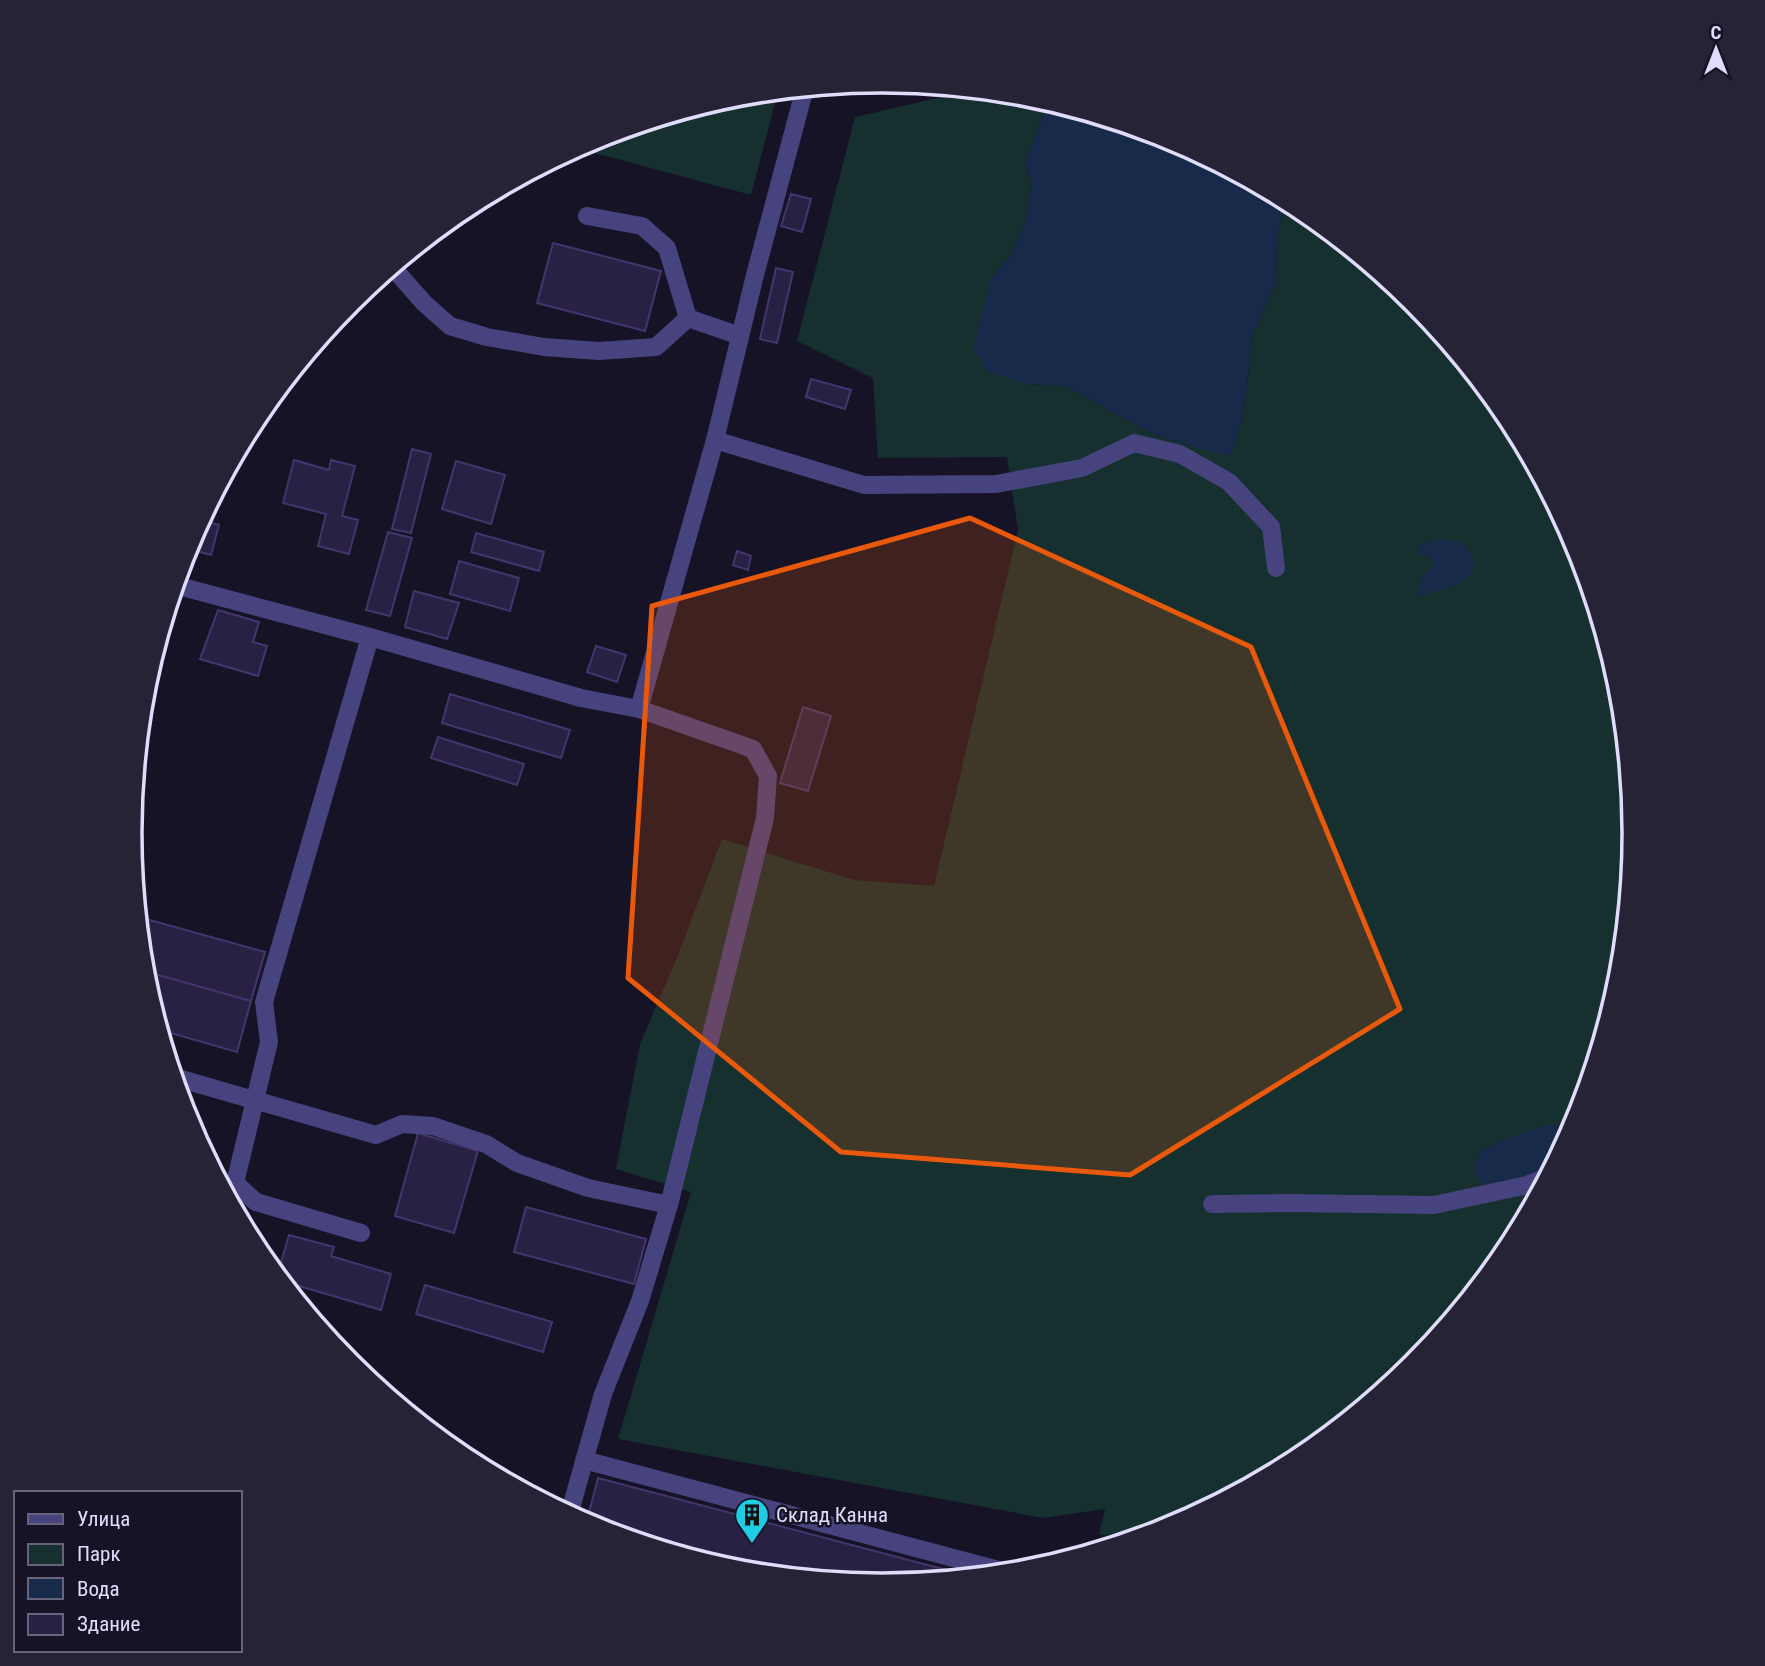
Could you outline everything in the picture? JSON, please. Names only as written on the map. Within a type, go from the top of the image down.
[{"type":"lane","points":[[639,709],[715,440],[804,97]]},
{"type":"lane","points":[[587,216],[642,226],[667,248],[688,318]]},
{"type":"lane","points":[[398,273],[424,303],[450,326],[487,337],[544,347],[599,351],[656,347],[688,318]]},
{"type":"lane","points":[[688,318],[740,336]]},
{"type":"lane","points":[[715,440],[864,485],[996,484],[1082,468],[1135,443],[1157,448],[1180,454],[1229,482],[1271,527],[1276,568]]},
{"type":"lane","points":[[185,588],[370,637],[581,698],[639,709],[752,749],[768,776],[765,818],[669,1205],[640,1301],[603,1394],[572,1505]]},
{"type":"lane","points":[[361,1233],[257,1202],[235,1183],[269,1042],[264,1002],[370,637]]},
{"type":"lane","points":[[186,1080],[376,1135],[402,1124],[433,1126],[486,1144],[517,1163],[588,1188],[669,1205]]},
{"type":"lane","points":[[1212,1204],[1434,1205],[1535,1181]]},
{"type":"lane","points":[[584,1460],[984,1566]]},
{"type":"highlighted area","points":[[970,518],[1251,647],[1400,1009],[1130,1175],[841,1152],[628,978],[652,606]]},
{"type":"green space","points":[[946,96],[1045,111],[1025,162],[1032,184],[1026,220],[1012,254],[991,279],[1027,384],[1066,386],[1151,433],[1236,443],[1246,396],[1252,336],[1276,283],[1277,234],[1283,211],[1371,276],[1439,345],[1470,382],[1524,463],[1566,550],[1583,595],[1598,641],[1616,736],[1623,833],[1621,881],[1609,977],[1598,1025],[1583,1071],[1566,1116],[1524,1203],[1470,1284],[1439,1321],[1371,1390],[1294,1448],[1253,1474],[1166,1517],[1112,1536],[1099,1534],[1105,1509],[1043,1518],[618,1439],[691,1192],[616,1169],[640,1044],[678,955],[722,839],[854,880],[934,886],[1018,530],[1007,457],[878,458],[873,378],[797,341],[855,117]]},
{"type":"green space","points":[[775,101],[751,195],[592,152],[691,118]]},
{"type":"water","points":[[1045,111],[1120,132],[1166,149],[1210,169],[1283,211],[1277,234],[1276,283],[1252,336],[1246,396],[1231,455],[1211,452],[1151,433],[1066,386],[1027,384],[987,372],[973,347],[991,279],[1012,254],[1026,220],[1032,184],[1025,162]]},
{"type":"water","points":[[1440,539],[1457,542],[1466,547],[1473,560],[1472,570],[1467,578],[1457,584],[1419,596],[1421,579],[1434,566],[1431,557],[1418,553],[1417,547]]},
{"type":"water","points":[[1545,1125],[1562,1126],[1539,1173],[1511,1185],[1482,1184],[1476,1173],[1476,1160],[1481,1151]]},
{"type":"building","points":[[791,194],[811,199],[802,232],[781,226]]},
{"type":"building","points":[[553,243],[661,271],[645,331],[537,303]]},
{"type":"building","points":[[776,268],[793,272],[777,343],[760,339]]},
{"type":"building","points":[[811,379],[851,390],[845,409],[806,397]]},
{"type":"building","points":[[412,449],[431,454],[411,533],[392,529]]},
{"type":"building","points":[[294,460],[329,470],[331,460],[355,466],[342,516],[358,520],[349,554],[318,546],[326,514],[283,503]]},
{"type":"building","points":[[456,461],[505,475],[491,524],[442,509]]},
{"type":"building","points":[[211,523],[219,525],[211,555],[198,551]]},
{"type":"building","points":[[388,532],[412,538],[390,616],[366,610]]},
{"type":"building","points":[[476,533],[544,552],[539,571],[471,552]]},
{"type":"building","points":[[737,551],[751,556],[748,570],[733,565]]},
{"type":"building","points":[[459,561],[519,578],[510,611],[450,594]]},
{"type":"building","points":[[414,591],[459,603],[447,639],[405,627]]},
{"type":"building","points":[[218,610],[259,622],[253,642],[267,646],[258,676],[200,659]]},
{"type":"building","points":[[596,646],[626,655],[617,682],[587,672]]},
{"type":"building","points":[[450,694],[570,730],[561,758],[442,723]]},
{"type":"building","points":[[803,707],[831,716],[808,791],[780,783]]},
{"type":"building","points":[[438,737],[524,764],[517,785],[431,758]]},
{"type":"building","points":[[148,920],[265,952],[251,1001],[156,974]]},
{"type":"building","points":[[156,974],[251,1001],[237,1052],[170,1033]]},
{"type":"building","points":[[418,1133],[478,1151],[454,1233],[395,1216]]},
{"type":"building","points":[[526,1207],[646,1239],[634,1284],[514,1252]]},
{"type":"building","points":[[289,1235],[334,1247],[331,1256],[391,1274],[381,1310],[296,1285],[281,1264]]},
{"type":"building","points":[[425,1285],[552,1322],[543,1352],[416,1314]]},
{"type":"building","name":"Склад Канна","points":[[598,1478],[948,1570],[882,1573],[786,1567],[691,1548],[589,1512]]},
{"type":"place","name":"Склад Канна","points":[[752,1545]]}]
